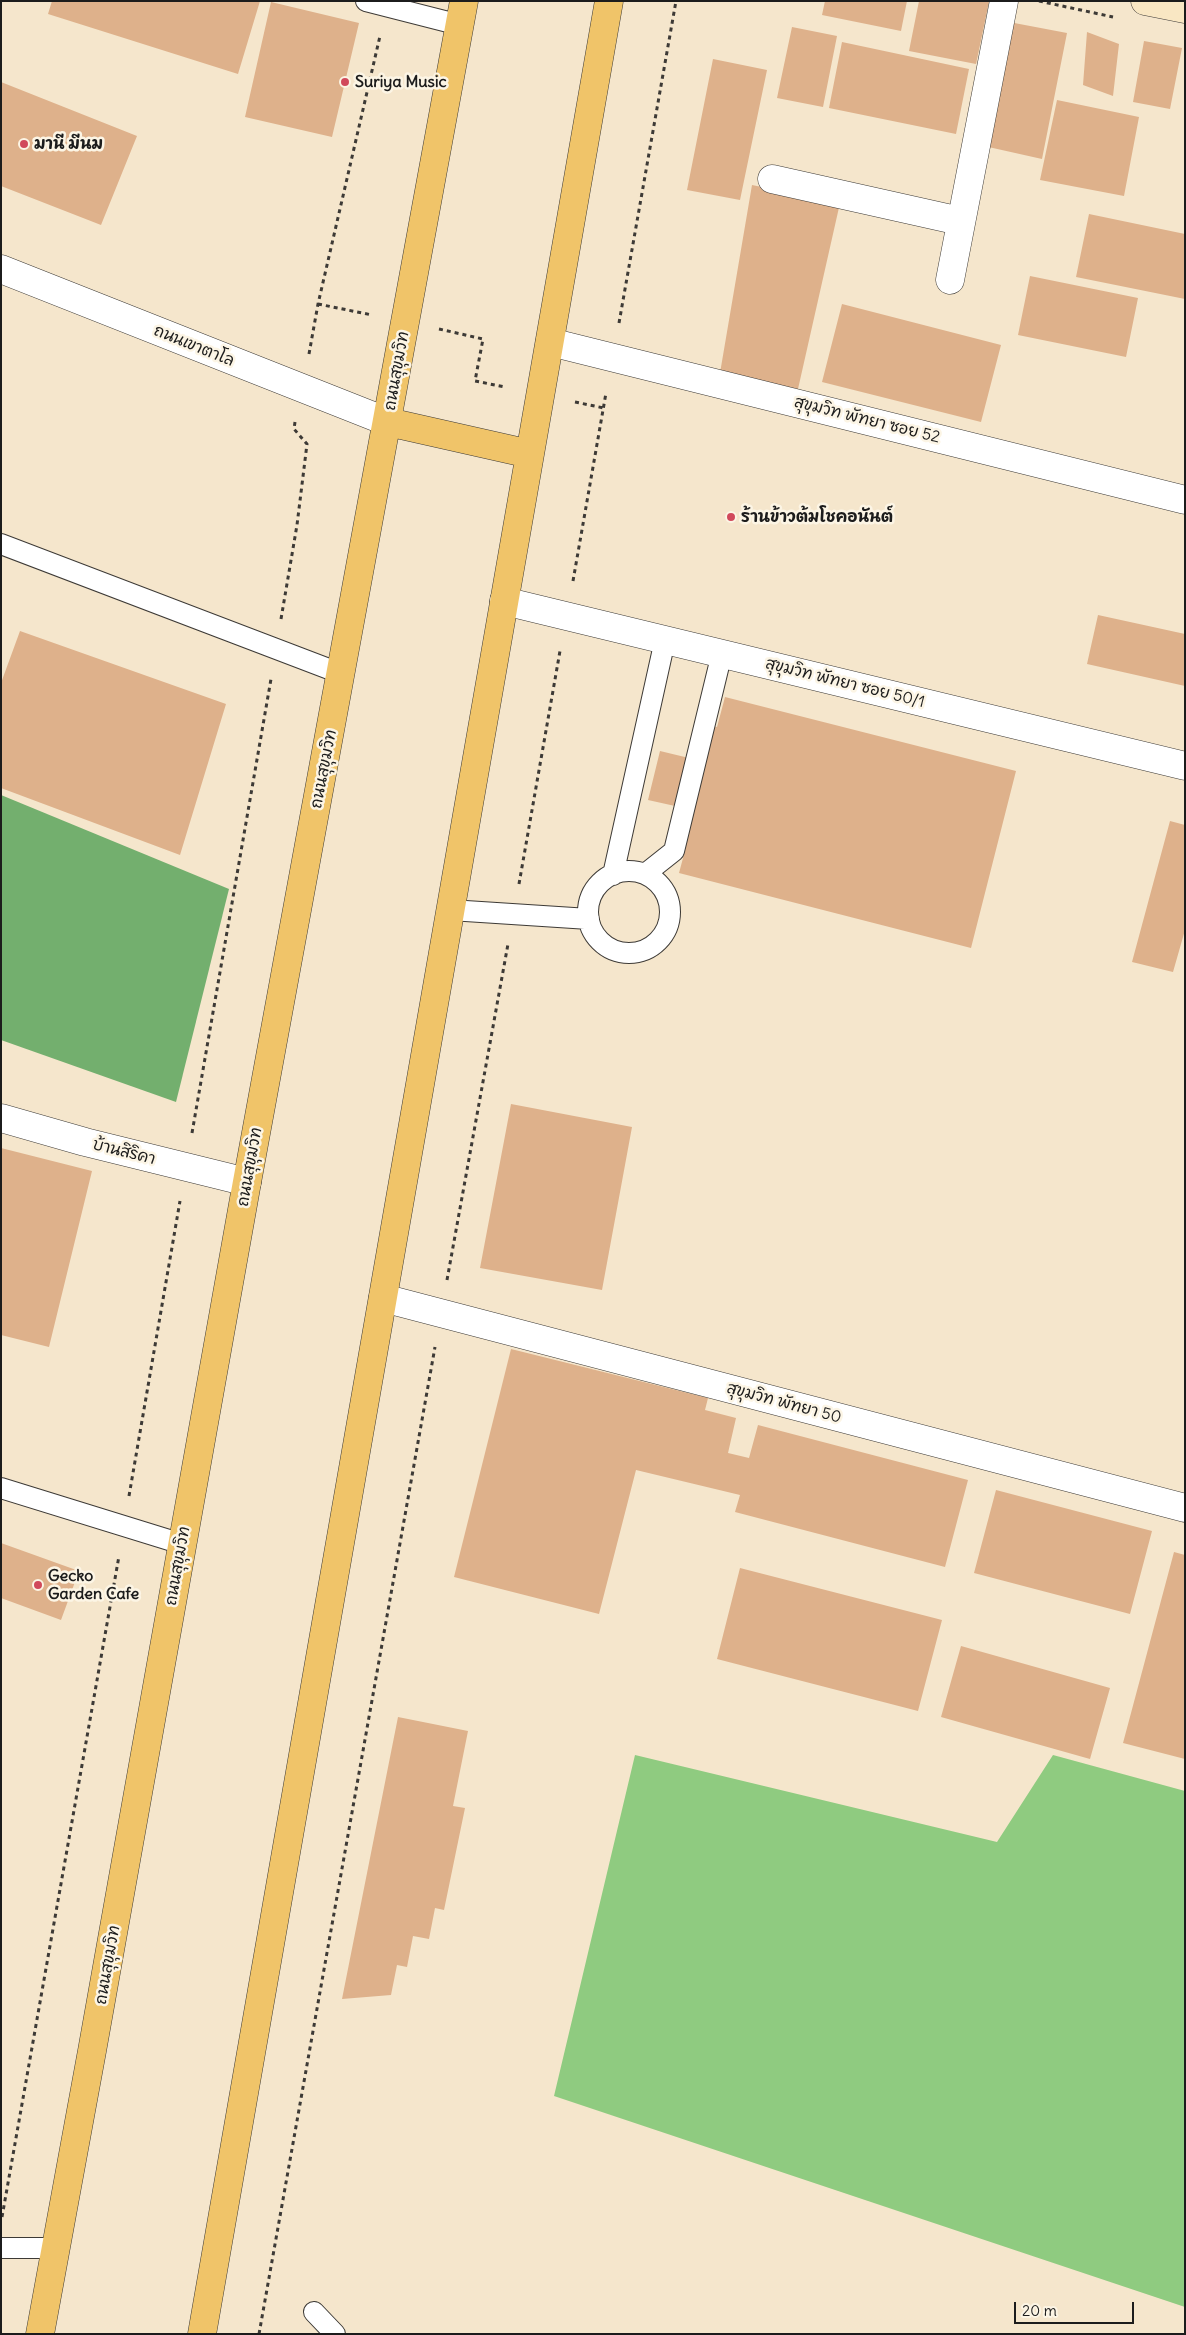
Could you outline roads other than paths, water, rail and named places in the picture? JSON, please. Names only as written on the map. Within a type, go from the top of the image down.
[{"type":"highway","points":[[202,2334],[609,1]]},
{"type":"highway","name":"ถนนสุขุมวิท","points":[[40,2334],[57,2248],[247,1182],[342,674],[462,13]]},
{"type":"highway","points":[[388,422],[530,454]]},
{"type":"main road","points":[[1145,1],[1185,9]]},
{"type":"street","points":[[950,280],[1004,1]]},
{"type":"street","points":[[772,179],[960,221]]},
{"type":"street","name":"ถนนเขาตาโล","points":[[1,269],[388,422]]},
{"type":"street","name":"สุขุมวิท พัทยา ซอย 52","points":[[550,342],[1185,500]]},
{"type":"street","name":"สุขุมวิท พัทยา ซอย 50/1","points":[[504,601],[1185,766]]},
{"type":"street","name":"บ้านสิริคา","points":[[1,1118],[247,1182]]},
{"type":"street","name":"สุขุมวิท พัทยา 50","points":[[383,1298],[1185,1508]]},
{"type":"lane","points":[[366,1],[387,6],[462,13]]},
{"type":"lane","points":[[1,544],[342,674]]},
{"type":"lane","points":[[613,874],[665,640]]},
{"type":"lane","points":[[645,874],[674,851],[722,653]]},
{"type":"lane","points":[[632,871],[645,874],[656,881],[664,891],[669,903],[670,916],[659,940],[648,948],[635,952],[621,952],[608,947],[597,938],[590,926],[587,912],[589,899],[596,886],[613,874],[632,871]]},
{"type":"lane","points":[[450,910],[589,919]]},
{"type":"lane","points":[[1,1488],[182,1544]]},
{"type":"lane","points":[[1,2248],[57,2248]]},
{"type":"lane","points":[[314,2312],[335,2334]]},
{"type":"place","name":"Suriya Music","points":[[345,82]]},
{"type":"place","name":"มานี มีนม","points":[[24,144]]},
{"type":"place","name":"ร้านข้าวต้มโชคอนันต์","points":[[731,517]]},
{"type":"place","name":"Gecko Garden Cafe","points":[[38,1585]]}]
